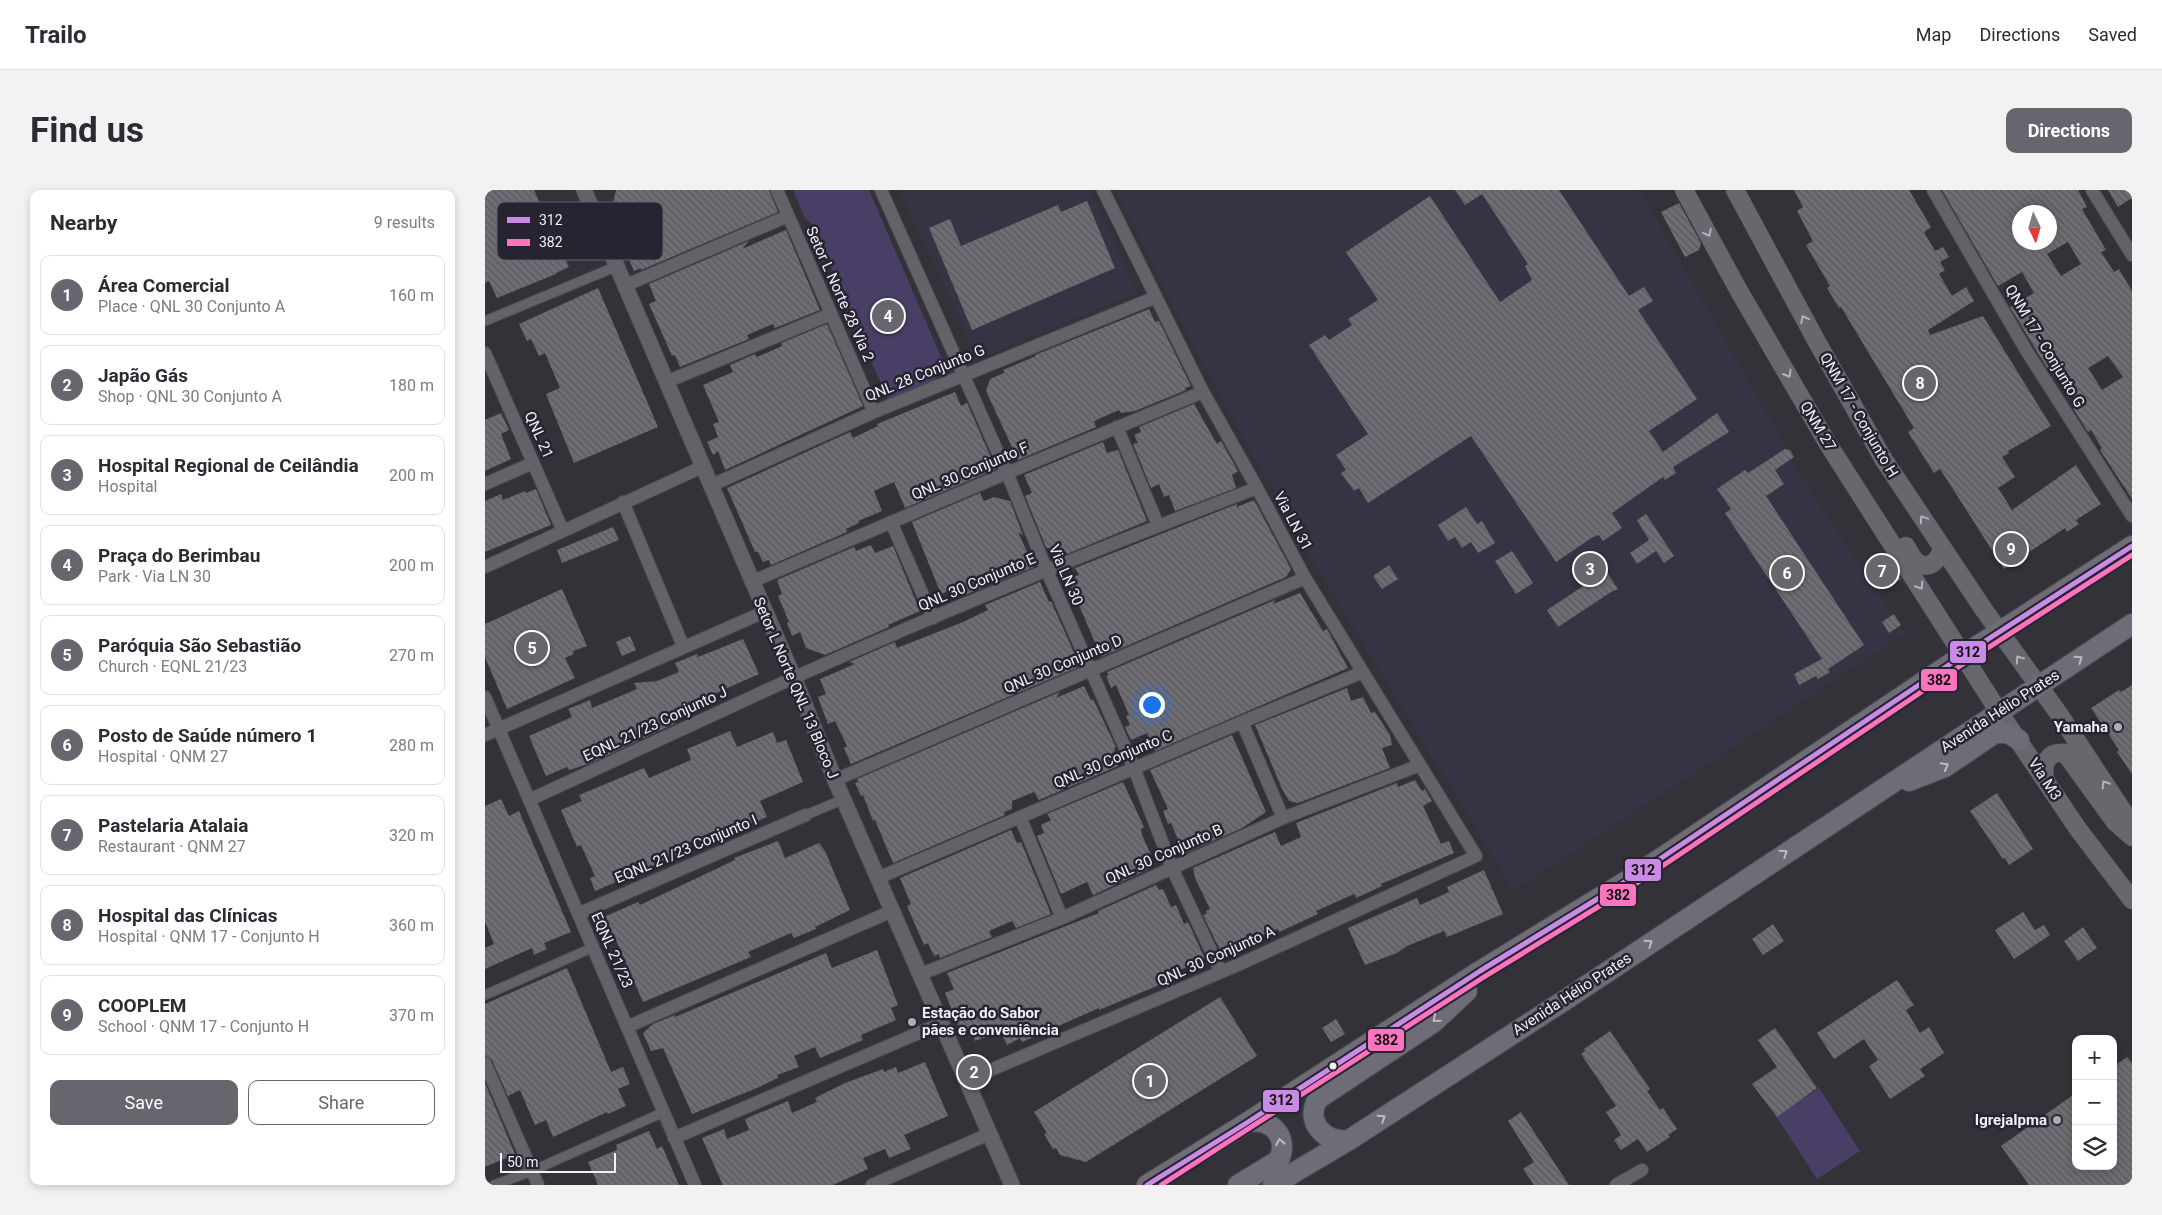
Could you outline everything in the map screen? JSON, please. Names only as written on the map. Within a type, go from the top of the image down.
[{"type":"main road","name":"QNM 27","points":[[1685,190],[1739,291],[1839,460],[1962,656]]},
{"type":"main road","name":"QNM 17 - Conjunto H","points":[[1735,190],[1883,460],[2000,631]]},
{"type":"main road","points":[[1839,460],[1880,501],[1919,564],[1929,565],[1933,563],[1938,558],[1942,547]]},
{"type":"main road","points":[[1147,1185],[1641,872],[1962,656],[2132,546]]},
{"type":"main road","name":"Avenida Hélio Prates","points":[[1273,1185],[1349,1140],[1565,1000],[2132,624]]},
{"type":"main road","points":[[2000,631],[2132,825]]},
{"type":"main road","name":"Via M3","points":[[1962,656],[2078,829],[2132,900]]},
{"type":"main road","name":"Avenida Hélio Prates","points":[[1868,798],[1945,767],[1995,733],[2008,733],[2019,740]]},
{"type":"main road","points":[[2045,778],[2044,764],[2048,757],[2055,753],[2065,753],[2115,822],[2132,837]]},
{"type":"main road","points":[[2078,829],[2120,868],[2132,885]]},
{"type":"main road","points":[[1349,1140],[1343,1141],[1330,1138],[1315,1125],[1313,1112],[1318,1098],[1434,1022],[1497,962]]},
{"type":"main road","points":[[1238,1185],[1279,1160],[1281,1154],[1282,1140],[1275,1128],[1262,1121],[1248,1122]]},
{"type":"street","name":"Setor L Norte QNL 13 Bloco J","points":[[584,190],[589,202]]},
{"type":"street","name":"Setor L Norte 28 Via 2","points":[[777,190],[874,412]]},
{"type":"street","name":"Via LN 30","points":[[881,190],[1007,473],[1047,571],[1134,768],[1172,868],[1221,972]]},
{"type":"street","name":"Via LN 31","points":[[1103,190],[1203,392],[1305,578],[1476,856]]},
{"type":"street","name":"QNM 17 - Conjunto G","points":[[1933,190],[2026,350],[2132,516]]},
{"type":"street","points":[[2092,190],[2132,255]]},
{"type":"street","points":[[624,286],[788,216]]},
{"type":"street","name":"Setor L Norte QNL 13 Bloco J","points":[[612,260],[667,382],[835,780],[845,799],[1012,1185]]},
{"type":"street","points":[[485,321],[615,268]]},
{"type":"street","name":"QNL 28 Conjunto G","points":[[710,486],[874,412],[1156,297]]},
{"type":"street","points":[[667,382],[831,314]]},
{"type":"street","name":"QNL 21","points":[[485,354],[563,531]]},
{"type":"street","name":"QNL 30 Conjunto F","points":[[751,582],[1203,392]]},
{"type":"street","points":[[1117,427],[1158,525]]},
{"type":"street","points":[[485,484],[533,463]]},
{"type":"street","points":[[485,567],[702,467]]},
{"type":"street","name":"QNL 30 Conjunto E","points":[[793,678],[1158,525],[1257,488]]},
{"type":"street","points":[[623,502],[683,646]]},
{"type":"street","points":[[891,522],[933,618]]},
{"type":"street","name":"QNL 30 Conjunto D","points":[[835,780],[1305,578]]},
{"type":"street","points":[[485,735],[683,646],[764,612]]},
{"type":"street","name":"QNL 30 Conjunto C","points":[[878,878],[1363,672]]},
{"type":"street","name":"EQNL 21/23 Conjunto J","points":[[529,800],[793,678]]},
{"type":"street","name":"EQNL 21/23","points":[[485,697],[578,914],[629,1026],[695,1185]]},
{"type":"street","points":[[1242,722],[1283,818]]},
{"type":"street","name":"QNL 30 Conjunto B","points":[[921,974],[1062,918],[1283,818],[1420,765]]},
{"type":"street","points":[[806,815],[845,799]]},
{"type":"street","name":"EQNL 21/23 Conjunto I","points":[[578,914],[806,815]]},
{"type":"street","points":[[1020,817],[1062,918]]},
{"type":"street","name":"QNL 30 Conjunto A","points":[[967,1080],[1221,972],[1476,856]]},
{"type":"street","points":[[629,1026],[892,911]]},
{"type":"street","points":[[485,995],[594,947]]},
{"type":"street","points":[[674,1138],[942,1023]]},
{"type":"street","points":[[485,1063],[538,1185]]},
{"type":"street","points":[[494,1185],[532,1171],[664,1112]]},
{"type":"street","points":[[872,1185],[989,1134]]},
{"type":"street","points":[[1616,1185],[1642,1170]]},
{"type":"shaded area","points":[[793,190],[869,190],[942,359],[942,368],[939,375],[933,381],[915,391],[888,400],[813,225],[805,218]]},
{"type":"shaded area","points":[[904,190],[1090,190],[1137,293],[978,358],[901,195]]},
{"type":"shaded area","points":[[1115,190],[1639,190],[1793,458],[1791,460],[1905,634],[1514,891],[1289,522],[1185,331]]},
{"type":"shaded area","points":[[1819,1088],[1860,1151],[1817,1179],[1776,1116]]},
{"type":"building","points":[[485,190],[534,190],[539,202],[497,202],[497,260],[566,260],[569,267],[497,298],[489,281],[485,283]]},
{"type":"building","points":[[616,190],[769,190],[778,212],[641,270],[641,268],[634,271],[629,260],[663,260],[663,202],[613,202]]},
{"type":"building","points":[[1455,190],[1559,190],[1629,296],[1644,287],[1653,301],[1638,310],[1697,399],[1649,431],[1663,452],[1717,413],[1729,432],[1673,467],[1676,473],[1665,480],[1663,477],[1612,513],[1622,528],[1603,541],[1599,535],[1593,537],[1556,562],[1471,436],[1368,503],[1359,488],[1354,491],[1341,473],[1346,470],[1336,455],[1368,434],[1309,345],[1325,335],[1329,340],[1352,325],[1348,319],[1378,300],[1346,252],[1430,196],[1500,302],[1532,280],[1525,266],[1528,264],[1482,194],[1465,205]]},
{"type":"building","points":[[1794,190],[1909,190],[1931,227],[1924,232],[1935,251],[1943,247],[1949,257],[1940,262],[1945,270],[1939,274],[1952,296],[1966,287],[1974,301],[1928,330],[1930,335],[1983,316],[2051,426],[2008,451],[2009,453],[2002,457],[2015,477],[1998,488],[2012,510],[2076,465],[2101,504],[2076,520],[2079,524],[2067,532],[2065,528],[2004,569],[1940,469],[1934,473],[1908,432],[1914,428],[1841,307],[1839,308],[1827,288],[1830,286],[1806,245],[1813,241],[1797,211],[1803,207]]},
{"type":"building","points":[[1942,190],[2078,190],[2087,207],[2082,209],[2106,250],[2101,252],[2114,272],[2119,269],[2132,291],[2132,499],[2100,450],[2102,448],[2091,430],[2088,432],[2073,408],[2078,404],[2053,364],[2047,368],[2010,307],[2034,293],[2022,272],[1998,286]],"holes":[[[2108,356],[2123,377],[2102,390],[2088,368]]]},
{"type":"building","points":[[2108,190],[2132,190],[2132,198],[2118,207]]},
{"type":"building","points":[[1087,201],[1115,268],[972,330],[929,228],[950,219],[961,246],[1058,205],[1061,212]]},
{"type":"building","points":[[1679,203],[1701,243],[1699,250],[1685,257],[1661,212]]},
{"type":"building","points":[[786,230],[820,310],[775,328],[773,324],[747,335],[749,339],[680,367],[675,355],[672,356],[649,304],[656,301],[649,284],[749,241],[742,249]]},
{"type":"building","points":[[598,288],[658,427],[574,463],[546,394],[560,388],[545,353],[539,356],[531,339],[527,341],[519,324]]},
{"type":"building","points":[[1149,309],[1155,322],[1159,321],[1191,386],[1185,388],[1186,390],[1135,411],[1121,413],[1119,410],[1094,421],[1096,427],[1018,460],[986,391],[990,379],[1004,373],[1003,370],[1035,355]]},
{"type":"building","points":[[827,324],[863,406],[725,470],[718,451],[713,455],[707,442],[718,437],[713,424],[719,422],[703,385],[733,372],[730,365],[755,354],[757,357],[782,346],[781,343]]},
{"type":"building","points":[[955,392],[961,406],[967,403],[996,469],[905,508],[894,482],[874,491],[882,511],[858,521],[859,523],[846,529],[847,532],[771,565],[769,560],[763,562],[758,552],[755,552],[727,488],[850,432],[853,438],[878,426],[877,424]]},
{"type":"building","points":[[1194,404],[1217,444],[1221,441],[1238,471],[1232,475],[1236,488],[1175,511],[1169,495],[1164,497],[1159,484],[1151,488],[1133,444],[1138,443],[1134,435],[1141,432],[1139,427]]},
{"type":"building","points":[[501,413],[509,430],[501,434],[511,459],[485,471],[485,420]]},
{"type":"building","points":[[1103,442],[1107,453],[1118,450],[1147,521],[1067,554],[1065,551],[1059,554],[1046,547],[1025,496],[1032,493],[1024,475]]},
{"type":"building","points":[[1785,449],[1790,450],[1794,457],[1775,470],[1784,484],[1766,496],[1864,645],[1828,669],[1830,672],[1818,679],[1816,676],[1799,685],[1794,674],[1822,659],[1725,513],[1731,509],[1717,489],[1745,470],[1748,473]]},
{"type":"building","points":[[536,489],[551,525],[485,552],[485,501],[501,494],[503,500],[525,491],[526,493]]},
{"type":"building","points":[[980,493],[984,501],[994,497],[1010,501],[1023,535],[1018,532],[1034,567],[965,595],[961,586],[941,594],[912,522]]},
{"type":"building","points":[[1254,500],[1291,569],[1286,577],[1101,657],[1068,579],[1079,575],[1075,568],[1237,504],[1237,507]]},
{"type":"building","points":[[1466,507],[1477,524],[1482,521],[1495,543],[1478,553],[1471,542],[1462,548],[1455,537],[1448,541],[1438,525]]},
{"type":"building","points":[[1646,514],[1674,556],[1664,563],[1656,551],[1637,564],[1630,553],[1649,540],[1637,520]]},
{"type":"building","points":[[613,527],[619,540],[562,563],[557,550]]},
{"type":"building","points":[[871,545],[875,553],[893,546],[920,611],[825,655],[806,648],[800,632],[792,636],[787,623],[789,622],[778,596],[782,594],[777,580],[854,547],[856,551]]},
{"type":"building","points":[[1512,551],[1533,583],[1516,594],[1495,561]]},
{"type":"building","points":[[1883,553],[1901,579],[1886,588],[1883,584],[1877,588],[1866,570],[1866,564]]},
{"type":"building","points":[[1389,565],[1398,579],[1382,589],[1373,576]]},
{"type":"building","points":[[1606,571],[1618,589],[1558,627],[1547,610]]},
{"type":"building","points":[[1040,582],[1049,602],[1051,601],[1079,663],[1076,668],[851,764],[844,748],[847,746],[835,721],[828,724],[823,711],[818,697],[826,694],[820,679],[855,664],[849,662],[895,642],[897,648],[963,622],[988,610],[985,605]]},
{"type":"building","points":[[562,589],[587,646],[573,651],[574,654],[565,658],[575,678],[507,709],[485,657],[485,624]]},
{"type":"building","points":[[1300,593],[1323,631],[1327,629],[1348,668],[1155,751],[1147,733],[1131,740],[1125,727],[1130,725],[1126,716],[1129,715],[1116,685],[1111,688],[1106,676],[1109,675],[1107,672],[1275,600],[1273,604]]},
{"type":"building","points":[[1894,614],[1901,625],[1889,633],[1882,622]]},
{"type":"building","points":[[630,636],[636,650],[622,656],[616,642]]},
{"type":"building","points":[[743,639],[759,674],[714,694],[716,699],[699,706],[701,709],[675,720],[676,723],[591,763],[569,770],[567,767],[546,776],[529,736],[572,717],[568,709],[590,700],[592,708],[637,689],[634,683],[657,681],[679,672],[675,663],[697,654],[698,657]]},
{"type":"building","name":"Yamaha","points":[[2132,685],[2132,774],[2117,752],[2119,750],[2091,708],[2119,690],[2121,692]]},
{"type":"building","points":[[1084,686],[1091,700],[1093,699],[1116,747],[1112,753],[1118,766],[1039,800],[1034,792],[1012,801],[1012,809],[1004,812],[1005,815],[893,863],[875,820],[873,821],[863,795],[861,796],[855,783],[858,782],[857,779],[1060,692],[1056,698]]},
{"type":"building","points":[[1347,688],[1351,701],[1363,697],[1371,713],[1375,712],[1390,735],[1392,745],[1382,748],[1390,768],[1298,803],[1289,801],[1255,725]]},
{"type":"building","points":[[730,731],[737,747],[773,732],[777,743],[786,740],[803,782],[760,801],[767,817],[717,838],[714,831],[678,847],[681,854],[595,891],[590,878],[595,876],[581,845],[577,847],[561,810],[582,801],[579,795],[644,768],[649,778],[691,760],[687,749]]},
{"type":"building","points":[[1232,735],[1266,812],[1242,828],[1186,853],[1184,848],[1182,849],[1171,823],[1168,824],[1163,811],[1168,809],[1150,770]]},
{"type":"building","points":[[1415,780],[1422,791],[1425,789],[1432,801],[1423,806],[1441,844],[1449,841],[1454,853],[1381,884],[1382,886],[1356,898],[1354,894],[1316,911],[1318,914],[1279,932],[1278,929],[1221,952],[1203,915],[1207,914],[1206,911],[1210,909],[1195,878],[1193,868],[1275,832],[1281,846],[1301,837],[1296,823],[1397,783],[1398,787]]},
{"type":"building","points":[[1123,782],[1144,827],[1141,829],[1142,835],[1153,860],[1143,864],[1147,870],[1093,895],[1087,882],[1061,894],[1037,836],[1044,833],[1041,825],[1051,820],[1047,814]]},
{"type":"building","points":[[1997,793],[2033,849],[2009,865],[1970,811]]},
{"type":"building","points":[[501,799],[509,816],[519,811],[571,932],[544,943],[547,949],[534,955],[532,948],[485,969],[485,948],[494,944],[485,922],[485,806]]},
{"type":"building","points":[[1011,830],[1017,843],[1021,842],[1051,914],[1016,928],[1012,921],[989,931],[992,937],[940,958],[939,954],[934,956],[928,943],[924,945],[910,913],[907,906],[911,904],[900,878]]},
{"type":"building","points":[[778,841],[785,858],[819,843],[825,851],[850,910],[815,927],[816,929],[794,938],[791,933],[748,952],[751,957],[643,1002],[615,938],[606,942],[597,920],[638,902],[640,905],[735,860],[734,858]]},
{"type":"building","points":[[1484,870],[1503,914],[1447,937],[1444,931],[1407,946],[1397,953],[1365,965],[1348,928],[1417,898],[1420,905],[1449,892],[1447,887]]},
{"type":"building","points":[[1156,885],[1159,890],[1163,889],[1171,907],[1176,905],[1184,924],[1188,922],[1205,959],[1162,978],[1164,983],[1099,1010],[1099,1008],[1022,1042],[1020,1038],[1007,1045],[1000,1031],[975,1041],[970,1028],[961,1032],[945,993],[954,989],[947,973],[1099,913],[1098,911]]},
{"type":"building","points":[[2023,912],[2035,930],[2044,925],[2050,935],[2014,959],[1995,930]]},
{"type":"building","points":[[1773,924],[1784,941],[1763,955],[1752,939]]},
{"type":"building","points":[[2083,927],[2097,948],[2078,961],[2064,941]]},
{"type":"building","points":[[877,950],[898,1005],[891,1008],[896,1020],[861,1035],[863,1040],[820,1058],[815,1047],[794,1056],[799,1067],[777,1075],[778,1078],[757,1088],[692,1114],[663,1048],[651,1051],[643,1033],[653,1024],[675,1015],[675,1017],[826,953],[832,968]]},
{"type":"building","points":[[567,968],[611,1072],[623,1067],[630,1084],[618,1089],[626,1106],[608,1114],[607,1112],[553,1137],[546,1120],[535,1125],[520,1090],[508,1096],[492,1060],[485,1055],[485,1004]]},
{"type":"building","points":[[1897,980],[1914,1005],[1906,1010],[1920,1033],[1929,1027],[1944,1053],[1920,1069],[1925,1076],[1890,1099],[1869,1066],[1878,1060],[1864,1039],[1834,1059],[1817,1033]]},
{"type":"building","points":[[1220,997],[1257,1056],[1086,1162],[1060,1155],[1056,1148],[1053,1149],[1044,1134],[1047,1133],[1034,1112]]},
{"type":"building","points":[[1336,1019],[1345,1034],[1331,1042],[1322,1028]]},
{"type":"building","points":[[1775,1028],[1817,1088],[1777,1117],[1752,1084],[1777,1067],[1758,1040]]},
{"type":"building","points":[[1610,1031],[1650,1089],[1647,1091],[1660,1110],[1663,1108],[1677,1129],[1668,1135],[1670,1137],[1647,1152],[1638,1139],[1621,1150],[1614,1140],[1621,1135],[1606,1112],[1616,1106],[1581,1054],[1585,1051],[1584,1049]]},
{"type":"building","name":"IgrejaIpma","points":[[2127,1057],[2132,1063],[2132,1185],[2029,1185],[2001,1146],[2072,1096],[2072,1170],[2117,1170],[2117,1064]]},
{"type":"building","points":[[925,1062],[948,1116],[904,1135],[911,1149],[889,1158],[885,1149],[863,1158],[868,1169],[833,1185],[723,1185],[702,1138],[724,1129],[727,1139],[749,1130],[745,1119],[788,1101],[792,1113],[817,1102],[815,1098],[845,1083],[883,1069],[884,1072],[896,1067],[898,1073]]},
{"type":"building","points":[[485,1083],[515,1154],[485,1167]]},
{"type":"building","points":[[1521,1112],[1569,1185],[1534,1185],[1523,1169],[1534,1162],[1508,1121]]},
{"type":"building","points":[[649,1131],[657,1149],[662,1146],[679,1185],[598,1185],[588,1162],[617,1150],[616,1145]]},
{"type":"transit line","name":"312","points":[[1147,1185],[1248,1122],[1480,971],[1633,877],[1962,656],[2132,546]]},
{"type":"transit line","name":"382","points":[[1161,1185],[1484,977],[1637,883],[1966,662],[2132,555]]},
{"type":"place","name":"Praça do Berimbau","points":[[888,316]]},
{"type":"place","name":"Hospital das Clínicas","points":[[1920,383]]},
{"type":"place","name":"COOPLEM","points":[[2011,549]]},
{"type":"place","name":"Hospital Regional de Ceilândia","points":[[1590,569]]},
{"type":"place","name":"Pastelaria Atalaia","points":[[1882,571]]},
{"type":"place","name":"Posto de Saúde número 1","points":[[1787,573]]},
{"type":"place","name":"Paróquia São Sebastião","points":[[532,648]]},
{"type":"place","name":"Yamaha","points":[[2118,727]]},
{"type":"place","name":"Estação do Sabor pães e conveniência","points":[[912,1022]]},
{"type":"place","name":"Japão Gás","points":[[974,1072]]},
{"type":"place","name":"Área Comercial","points":[[1150,1081]]},
{"type":"place","name":"IgrejaIpma","points":[[2057,1120]]}]
